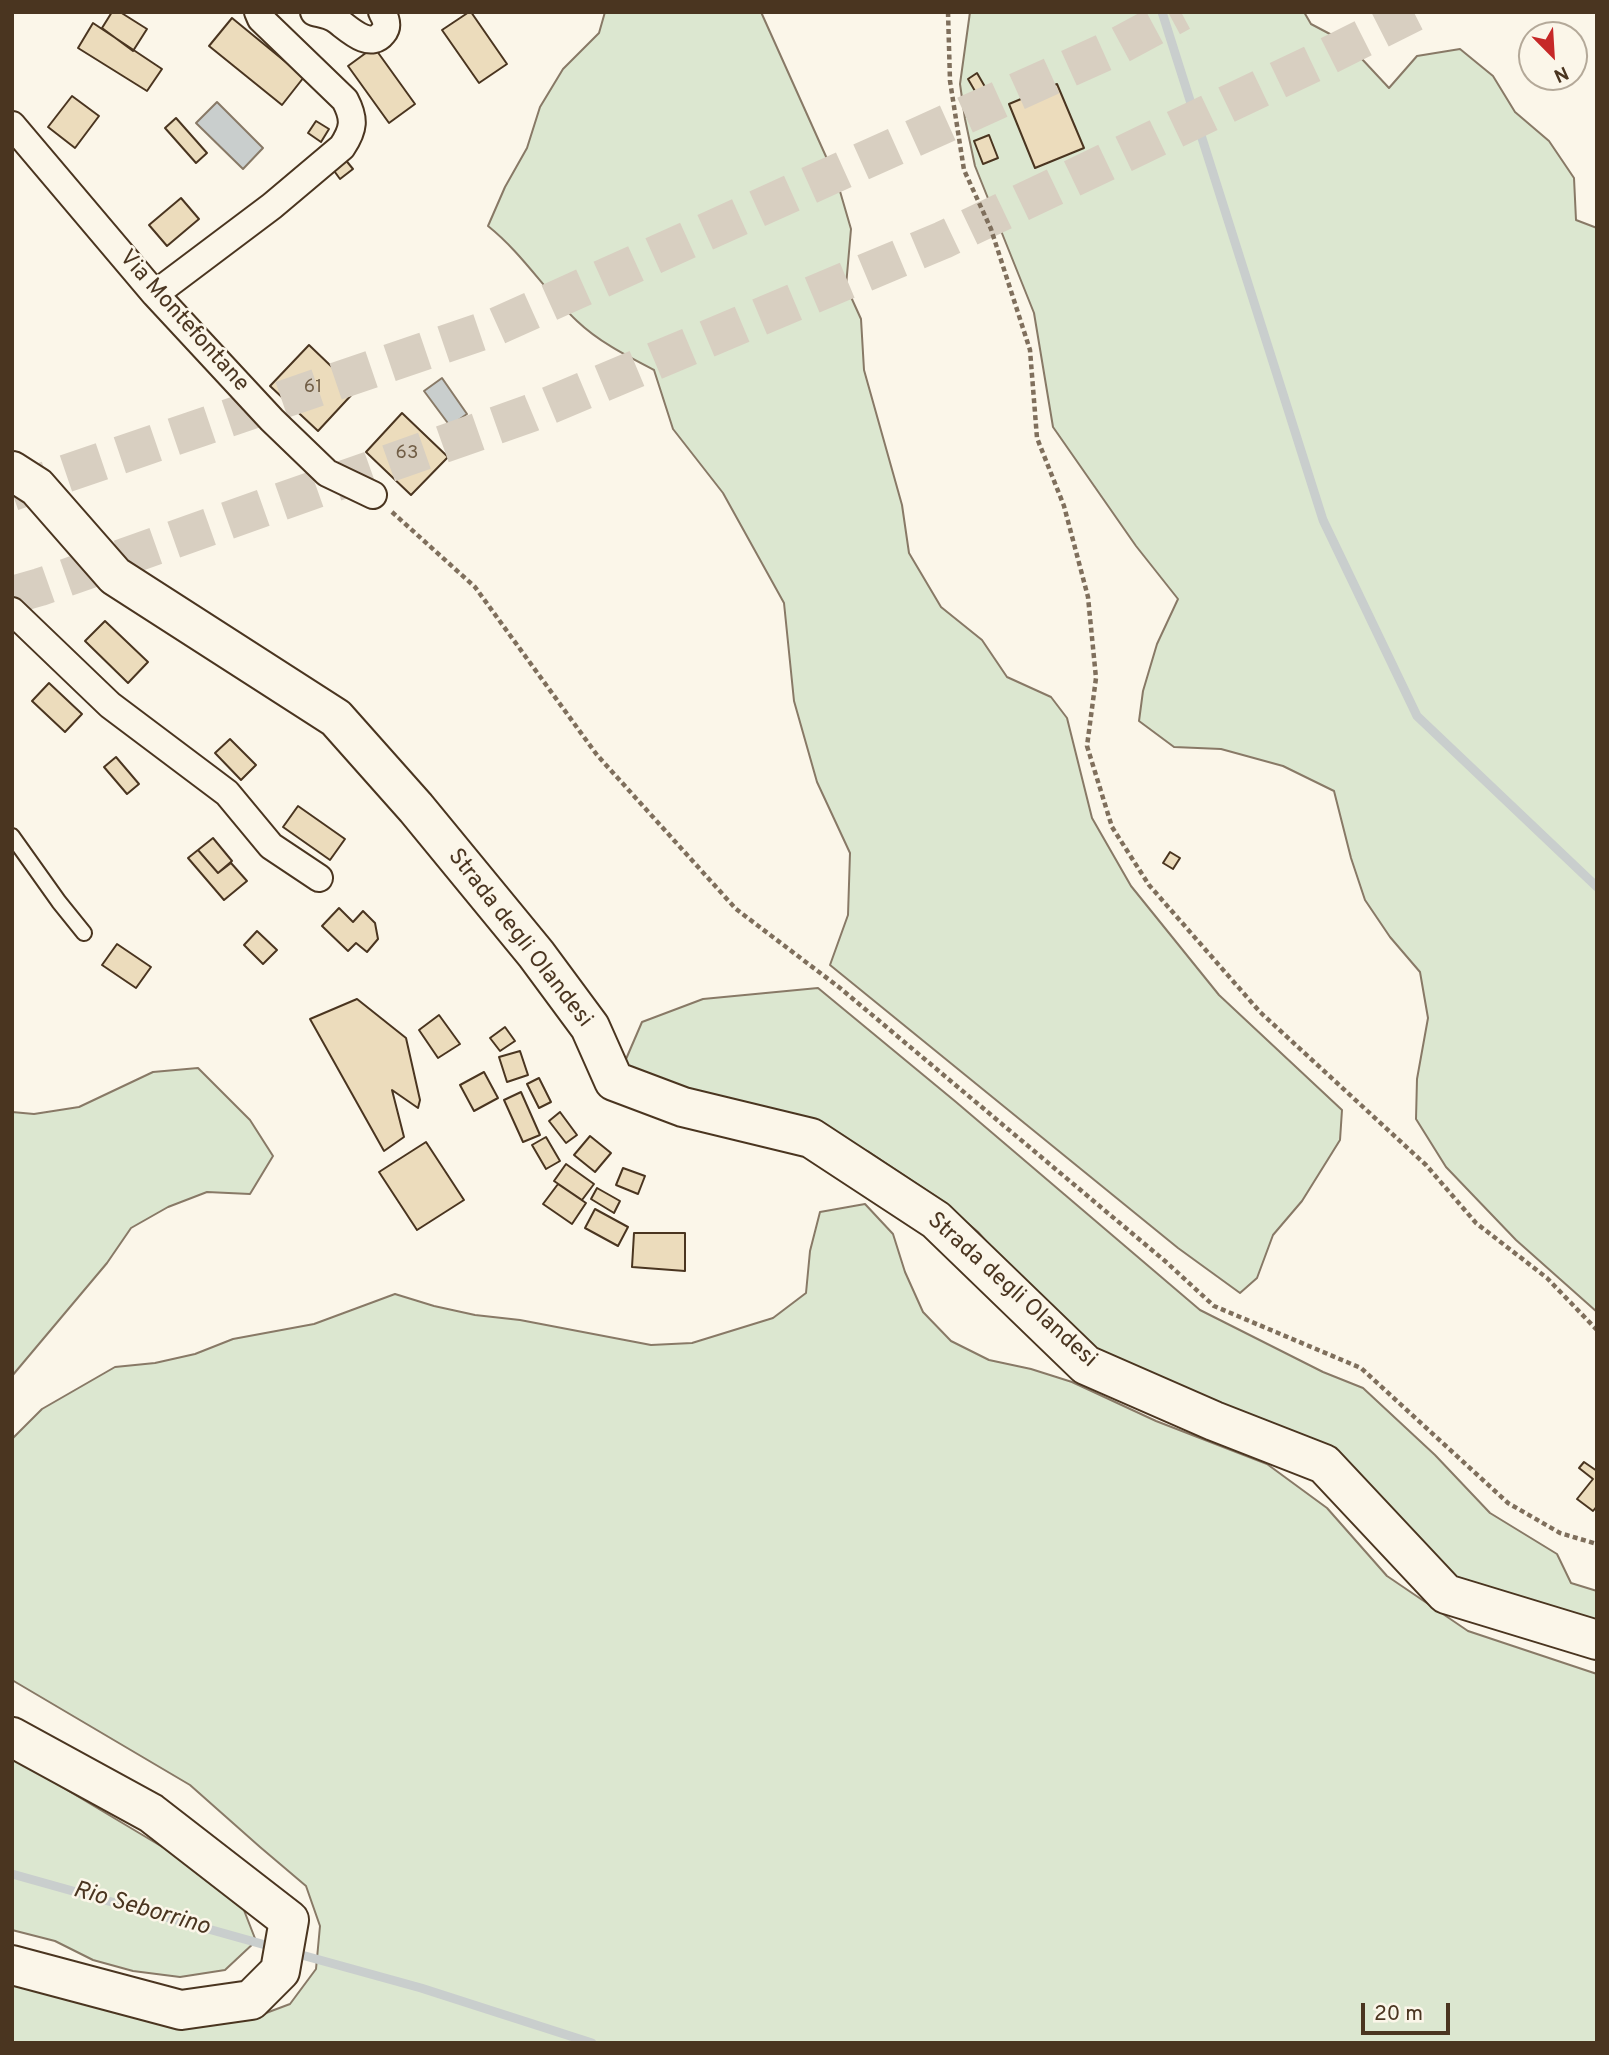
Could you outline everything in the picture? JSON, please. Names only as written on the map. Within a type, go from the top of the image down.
[{"type":"main road","name":"Strada degli Olandesi","points":[[12,471],[37,487],[114,576],[337,718],[416,808],[536,954],[590,1027],[614,1081],[683,1107],[811,1138],[936,1220],[1086,1365],[1214,1421],[1324,1464],[1446,1594],[1597,1640]]},
{"type":"main road","points":[[12,1737],[150,1814],[289,1920],[280,1970],[251,2000],[181,2010],[12,1965]]},
{"type":"street","points":[[155,294],[272,206],[342,147],[349,136],[351,112],[345,100],[261,19],[258,12]]},
{"type":"street","points":[[314,12],[334,18],[351,33],[370,39],[384,32],[387,22],[382,12]]},
{"type":"street","name":"Via Montefontane","points":[[12,125],[155,294],[272,420],[327,473],[373,495]]},
{"type":"street","points":[[12,611],[110,705],[227,793],[271,846],[319,878]]},
{"type":"lane","points":[[12,836],[84,933]]},
{"type":"path","points":[[948,12],[950,80],[964,170],[991,229],[1030,350],[1037,438],[1064,506],[1088,597],[1096,678],[1087,746],[1112,827],[1149,885],[1260,1012],[1426,1165],[1476,1223],[1547,1278],[1597,1330]]},
{"type":"path","points":[[373,495],[475,587],[597,755],[736,909],[840,988],[1165,1261],[1214,1306],[1362,1368],[1508,1503],[1560,1533],[1597,1544]]},
{"type":"green space","points":[[605,12],[761,12],[837,181],[851,229],[846,286],[861,319],[864,370],[902,505],[909,553],[941,607],[982,640],[1007,677],[1051,697],[1067,718],[1092,818],[1131,886],[1219,995],[1342,1110],[1340,1140],[1302,1201],[1273,1235],[1257,1278],[1240,1293],[1178,1248],[830,965],[848,915],[850,853],[817,782],[794,701],[784,603],[723,493],[673,429],[654,370],[586,329],[512,248],[488,226],[505,187],[527,148],[540,107],[563,69],[599,33]]},
{"type":"green space","points":[[970,12],[1304,12],[1311,24],[1347,43],[1389,88],[1417,56],[1460,49],[1493,76],[1515,112],[1549,141],[1574,178],[1576,220],[1597,228],[1597,1312],[1516,1240],[1446,1167],[1416,1119],[1417,1079],[1428,1018],[1420,972],[1390,937],[1365,900],[1334,791],[1283,766],[1221,749],[1174,747],[1139,721],[1143,691],[1157,644],[1178,599],[1136,546],[1053,427],[1034,313],[975,166],[965,119],[960,84]]},
{"type":"green space","points":[[818,988],[1200,1310],[1323,1372],[1363,1388],[1435,1455],[1490,1513],[1557,1554],[1571,1583],[1597,1591],[1597,1627],[1451,1581],[1272,1428],[1096,1352],[1038,1301],[978,1232],[935,1196],[869,1152],[788,1118],[620,1073],[642,1022],[703,999]]},
{"type":"green space","points":[[198,1068],[250,1120],[273,1156],[250,1194],[207,1192],[168,1207],[131,1228],[107,1263],[12,1376],[12,1112],[34,1114],[79,1107],[153,1072]]},
{"type":"green space","points":[[865,1204],[893,1234],[905,1272],[923,1312],[951,1341],[989,1360],[1072,1382],[1156,1421],[1267,1464],[1327,1508],[1387,1576],[1468,1631],[1597,1674],[1597,2043],[12,2043],[12,1980],[250,2019],[290,2004],[316,1969],[320,1926],[306,1886],[190,1785],[12,1680],[12,1439],[42,1409],[115,1367],[155,1363],[195,1354],[233,1339],[314,1324],[395,1294],[475,1315],[520,1320],[651,1345],[692,1343],[773,1318],[806,1293],[810,1251],[820,1212]]},
{"type":"green space","points":[[12,1757],[191,1864],[240,1900],[256,1941],[225,1970],[180,1977],[133,1971],[93,1960],[55,1941],[12,1930]]},
{"type":"shaded area","points":[[217,102],[263,148],[243,169],[196,123]]},
{"type":"shaded area","points":[[442,378],[467,414],[450,426],[424,391]]},
{"type":"building","points":[[112,12],[120,12],[147,29],[133,51],[102,28]]},
{"type":"building","points":[[469,12],[507,64],[479,83],[442,30]]},
{"type":"building","points":[[232,18],[304,77],[282,105],[209,46]]},
{"type":"building","points":[[93,23],[162,69],[147,91],[78,48]]},
{"type":"building","points":[[374,47],[415,104],[389,123],[348,66]]},
{"type":"building","points":[[977,73],[988,92],[979,98],[968,79]]},
{"type":"building","points":[[1057,84],[1084,148],[1035,168],[1009,104]]},
{"type":"building","points":[[72,96],[99,116],[75,148],[48,127]]},
{"type":"building","points":[[176,118],[207,153],[196,163],[165,128]]},
{"type":"building","points":[[316,121],[329,129],[321,142],[308,133]]},
{"type":"building","points":[[989,135],[998,158],[983,164],[974,141]]},
{"type":"building","points":[[344,158],[353,169],[340,179],[332,168]]},
{"type":"building","points":[[181,198],[199,219],[167,246],[149,225]]},
{"type":"building","points":[[309,345],[356,390],[318,431],[270,386]]},
{"type":"building","points":[[402,413],[448,457],[411,495],[366,452]]},
{"type":"building","points":[[105,621],[148,662],[128,683],[85,641]]},
{"type":"building","points":[[49,683],[82,714],[65,732],[32,701]]},
{"type":"building","points":[[230,739],[256,765],[241,780],[215,753]]},
{"type":"building","points":[[116,757],[139,784],[127,794],[104,767]]},
{"type":"building","points":[[298,806],[345,839],[330,860],[283,827]]},
{"type":"building","points":[[213,838],[232,861],[218,873],[198,850]]},
{"type":"building","points":[[198,850],[218,873],[231,863],[247,881],[224,900],[188,858]]},
{"type":"building","points":[[1170,852],[1180,858],[1173,869],[1163,863]]},
{"type":"building","points":[[339,908],[353,922],[363,911],[375,923],[378,939],[367,952],[356,943],[348,951],[322,926]]},
{"type":"building","points":[[257,931],[277,950],[263,964],[244,945]]},
{"type":"building","points":[[117,944],[151,967],[136,988],[102,965]]},
{"type":"building","points":[[357,999],[406,1038],[420,1100],[418,1108],[392,1090],[404,1137],[384,1151],[310,1019]]},
{"type":"building","points":[[439,1015],[460,1044],[438,1058],[419,1030]]},
{"type":"building","points":[[505,1027],[515,1041],[500,1051],[490,1038]]},
{"type":"building","points":[[520,1051],[528,1075],[507,1082],[499,1057]]},
{"type":"building","points":[[484,1072],[498,1098],[474,1111],[460,1085]]},
{"type":"building","points":[[539,1078],[551,1102],[539,1108],[527,1084]]},
{"type":"building","points":[[521,1092],[540,1135],[523,1142],[504,1100]]},
{"type":"building","points":[[560,1112],[577,1135],[566,1143],[549,1121]]},
{"type":"building","points":[[590,1136],[611,1153],[595,1172],[574,1155]]},
{"type":"building","points":[[546,1137],[560,1161],[546,1169],[532,1145]]},
{"type":"building","points":[[426,1142],[464,1200],[417,1230],[379,1172]]},
{"type":"building","points":[[566,1164],[594,1184],[582,1200],[554,1181]]},
{"type":"building","points":[[623,1168],[645,1176],[638,1194],[616,1185]]},
{"type":"building","points":[[558,1184],[586,1203],[572,1224],[543,1204]]},
{"type":"building","points":[[597,1188],[620,1201],[614,1213],[591,1199]]},
{"type":"building","points":[[595,1209],[628,1227],[618,1246],[585,1228]]},
{"type":"building","points":[[634,1233],[685,1233],[685,1271],[632,1267]]},
{"type":"building","points":[[1584,1462],[1597,1471],[1597,1506],[1593,1511],[1577,1499],[1593,1479],[1579,1468]]},
{"type":"waterway","points":[[1162,12],[1323,520],[1417,716],[1597,887]]},
{"type":"waterway","name":"Rio Seborrino","points":[[12,1874],[269,1946]]},
{"type":"waterway","points":[[298,1954],[421,1988],[592,2043]]},
{"type":"tunnel","points":[[12,492],[495,327],[1116,47],[1181,12]]},
{"type":"tunnel","points":[[12,595],[531,413],[943,240],[1415,12]]}]
